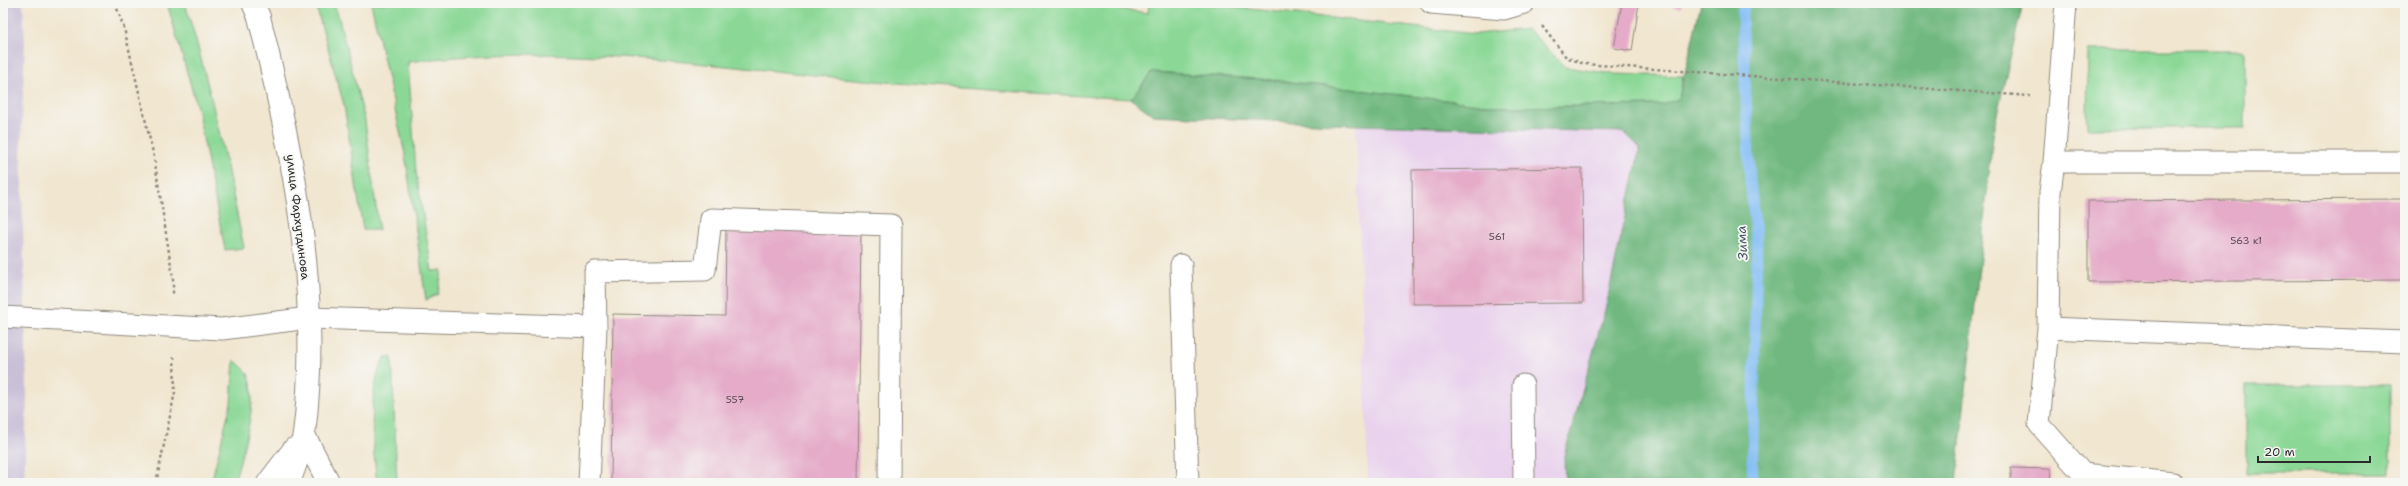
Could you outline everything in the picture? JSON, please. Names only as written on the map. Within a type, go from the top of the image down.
[{"type":"main road","name":"улица Фархутдинова","points":[[253,3],[259,17],[282,109],[304,251],[309,318],[309,356],[304,435],[289,483]]},
{"type":"main road","points":[[268,483],[304,435],[329,483]]},
{"type":"lane","points":[[1431,3],[1504,9],[1524,3]]},
{"type":"lane","points":[[2066,3],[2054,162],[2050,192],[2048,328],[2039,424],[2083,474],[2173,483]]},
{"type":"lane","points":[[2054,162],[2405,162]]},
{"type":"lane","points":[[589,483],[596,327],[595,272],[705,270],[711,219],[891,225],[889,483]]},
{"type":"lane","points":[[1181,265],[1188,483]]},
{"type":"lane","points":[[3,317],[222,329],[309,318],[596,327]]},
{"type":"lane","points":[[2048,328],[2405,342]]},
{"type":"lane","points":[[1523,385],[1524,483]]},
{"type":"path","points":[[115,3],[124,28],[154,158],[173,278],[173,300]]},
{"type":"path","points":[[1540,24],[1566,57],[1584,64],[1733,74],[1775,79],[2058,98]]},
{"type":"path","points":[[156,483],[175,392],[174,354]]},
{"type":"shaded area","points":[[3,3],[23,3],[25,44],[21,145],[27,395],[24,483],[3,483]]},
{"type":"shaded area","points":[[1356,125],[1624,132],[1640,148],[1605,310],[1564,456],[1565,483],[1368,483]]},
{"type":"green space","points":[[167,3],[185,3],[210,94],[244,248],[225,250],[197,107]]},
{"type":"green space","points":[[315,3],[334,3],[338,15],[365,121],[379,230],[363,230],[344,105]]},
{"type":"green space","points":[[371,3],[1075,3],[1148,13],[1149,3],[1197,3],[1476,34],[1528,29],[1565,67],[1614,74],[1683,76],[1679,99],[1662,105],[1504,107],[1273,80],[1152,72],[1131,99],[907,84],[620,57],[514,54],[408,62],[416,172],[432,271],[442,270],[438,294],[426,300],[405,154]]},
{"type":"green space","points":[[1701,3],[2023,3],[1994,127],[1956,483],[1565,483],[1564,456],[1605,310],[1640,148],[1624,132],[1356,125],[1153,115],[1131,99],[1152,72],[1273,80],[1504,107],[1662,105],[1679,99]]},
{"type":"green space","points":[[2088,50],[2245,50],[2245,128],[2087,128]]},
{"type":"green space","points":[[385,357],[392,357],[397,483],[377,483],[374,453],[372,418],[373,401],[379,370]]},
{"type":"green space","points":[[234,360],[246,371],[250,379],[252,403],[248,431],[234,483],[211,483],[231,403]]},
{"type":"green space","points":[[2246,385],[2390,385],[2390,473],[2246,473]]},
{"type":"building","points":[[1622,3],[1639,3],[1632,51],[1614,48]]},
{"type":"building","points":[[1655,3],[1681,3],[1681,8]]},
{"type":"building","points":[[1582,168],[1583,303],[1413,304],[1412,170]]},
{"type":"building","points":[[2405,199],[2405,280],[2088,282],[2088,201]]},
{"type":"building","points":[[726,226],[861,228],[858,483],[611,483],[613,314],[725,316]]},
{"type":"building","points":[[2011,468],[2051,469],[2050,483],[2011,483]]},
{"type":"waterway","name":"Зима","points":[[1745,3],[1742,14],[1750,181],[1757,243],[1752,483]]}]
